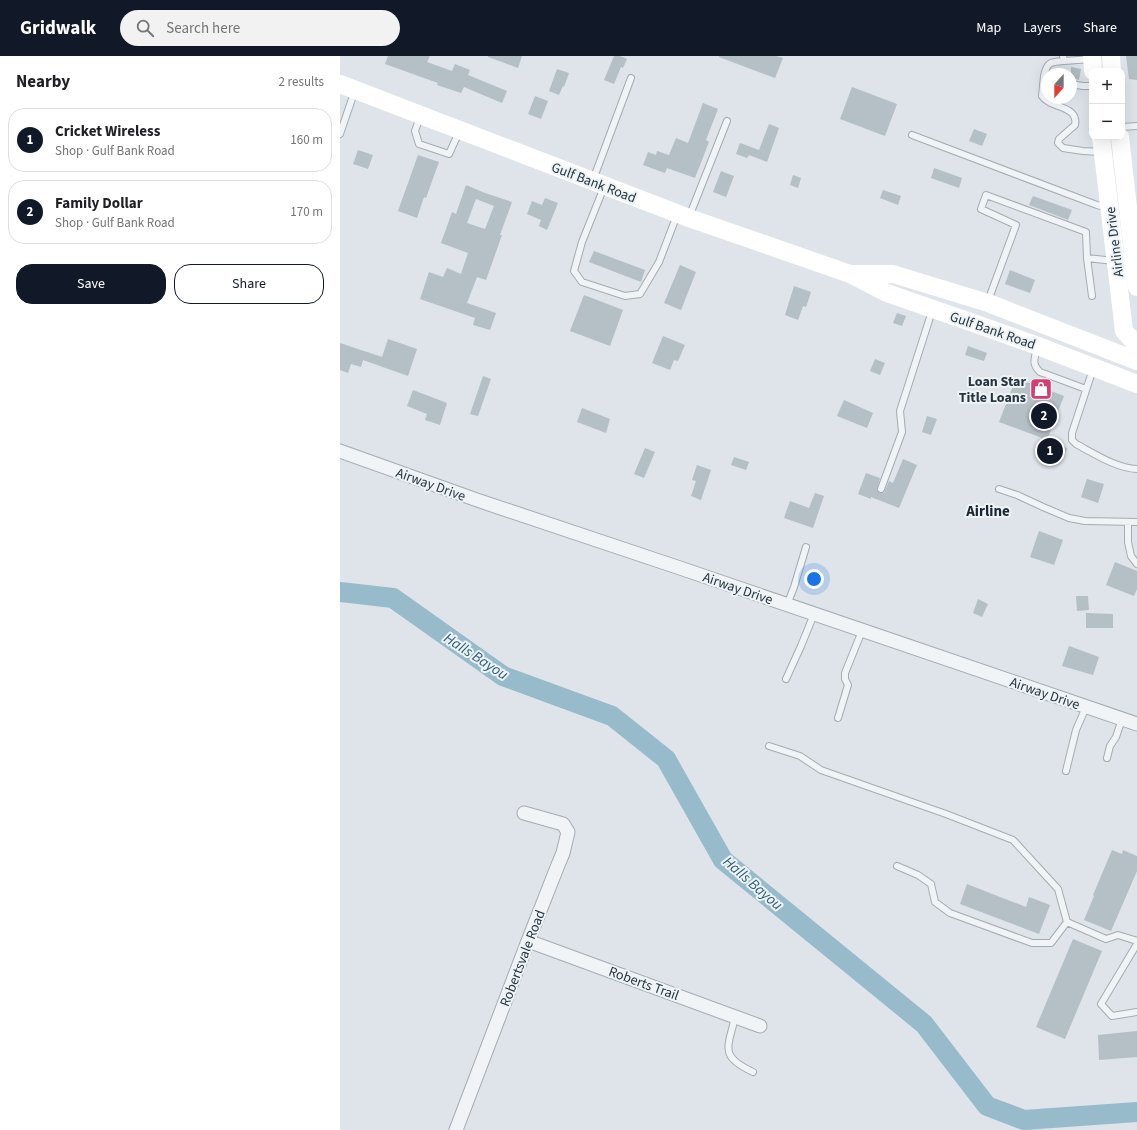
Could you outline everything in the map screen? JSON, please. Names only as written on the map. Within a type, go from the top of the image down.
[{"type":"main road","points":[[1110,56],[1112,68]]},
{"type":"main road","name":"Gulf Bank Road","points":[[348,87],[683,216],[850,274],[887,294],[1038,346],[1137,384]]},
{"type":"main road","name":"Airline Drive","points":[[1121,140],[1128,182],[1137,287]]},
{"type":"main road","name":"Airline Drive","points":[[1102,144],[1124,331],[1136,351]]},
{"type":"main road","name":"Gulf Bank Road","points":[[850,274],[893,274],[1136,351]]},
{"type":"street","name":"Airway Drive","points":[[340,451],[477,500],[1137,724]]},
{"type":"street","name":"Robertsvale Road","points":[[456,1130],[528,940],[563,853],[568,832],[563,824],[524,813]]},
{"type":"street","name":"Roberts Trail","points":[[528,940],[760,1026]]},
{"type":"lane","points":[[1046,68],[1050,63],[1064,59],[1092,62]]},
{"type":"lane","points":[[630,78],[574,270],[582,282],[625,296],[640,294],[683,216],[727,121]]},
{"type":"lane","points":[[1077,85],[1089,86]]},
{"type":"lane","points":[[340,134],[348,87]]},
{"type":"lane","points":[[1054,104],[1072,112],[1076,119],[1075,125],[1059,139],[1058,143],[1063,148],[1083,151],[1102,144]]},
{"type":"lane","points":[[421,115],[415,131],[419,144],[449,154],[460,130]]},
{"type":"lane","points":[[1125,127],[1137,126]]},
{"type":"lane","points":[[912,135],[1097,205],[1110,208]]},
{"type":"lane","points":[[988,303],[1016,225],[981,209],[986,195],[1086,232],[1087,258],[1092,296]]},
{"type":"lane","points":[[1087,258],[1116,261]]},
{"type":"lane","points":[[881,489],[902,432],[900,411],[933,310]]},
{"type":"lane","points":[[1038,346],[1034,361],[1035,367],[1040,372],[1086,389]]},
{"type":"lane","points":[[1093,368],[1072,433],[1072,440],[1076,444],[1113,463],[1129,469],[1137,469]]},
{"type":"lane","points":[[999,489],[1017,495],[1069,518],[1086,521],[1137,522]]},
{"type":"lane","points":[[1128,522],[1128,542],[1131,556],[1137,564]]},
{"type":"lane","points":[[787,605],[806,547]]},
{"type":"lane","points":[[786,679],[814,614]]},
{"type":"lane","points":[[838,718],[848,685],[845,679],[845,673],[862,631]]},
{"type":"lane","points":[[1066,771],[1076,730],[1086,707]]},
{"type":"lane","points":[[1107,758],[1110,746],[1116,737],[1122,719]]},
{"type":"lane","points":[[768,746],[800,756],[821,770],[946,814],[1013,840],[1058,889],[1067,922]]},
{"type":"lane","points":[[896,866],[918,875],[931,884],[935,902],[950,914],[1032,943],[1052,942],[1067,922]]},
{"type":"lane","points":[[1067,922],[1106,939],[1118,935],[1137,941]]},
{"type":"lane","points":[[1137,944],[1101,1004],[1112,1016],[1137,1012]]},
{"type":"lane","points":[[735,1017],[728,1047],[728,1054],[739,1066],[753,1072]]},
{"type":"building","points":[[388,56],[430,56],[427,62],[452,71],[455,64],[470,70],[468,75],[507,91],[502,103],[464,87],[461,93],[385,64]]},
{"type":"building","points":[[488,56],[522,56],[518,68]]},
{"type":"building","points":[[614,56],[620,56],[627,59],[623,68],[621,67],[614,84],[604,80]]},
{"type":"building","points":[[719,56],[776,56],[783,58],[775,78]]},
{"type":"building","points":[[1126,56],[1137,56],[1137,80],[1129,79]]},
{"type":"building","points":[[1077,68],[1081,69],[1079,80],[1077,80]]},
{"type":"building","points":[[557,69],[569,73],[564,87],[563,86],[559,95],[549,91]]},
{"type":"building","points":[[852,87],[897,104],[885,136],[840,119]]},
{"type":"building","points":[[535,96],[548,101],[541,119],[528,114]]},
{"type":"building","points":[[703,103],[718,109],[706,140],[709,142],[695,178],[667,168],[665,173],[643,165],[648,152],[656,155],[657,151],[669,155],[676,138],[688,143]]},
{"type":"building","points":[[769,124],[779,128],[767,162],[749,155],[747,158],[736,154],[740,143],[759,150]]},
{"type":"building","points":[[974,129],[987,134],[982,146],[969,141]]},
{"type":"building","points":[[358,150],[373,155],[368,169],[353,164]]},
{"type":"building","points":[[418,155],[439,162],[417,218],[398,211]]},
{"type":"building","points":[[934,168],[962,178],[959,188],[931,178]]},
{"type":"building","points":[[721,171],[734,176],[726,197],[713,192]]},
{"type":"building","points":[[793,175],[801,178],[798,188],[790,185]]},
{"type":"building","points":[[466,185],[512,202],[486,280],[477,277],[467,303],[496,313],[490,330],[473,325],[475,318],[420,299],[429,272],[443,277],[447,268],[461,274],[468,253],[441,243],[452,212],[456,214]],"holes":[[[476,199],[494,206],[485,229],[467,223]]]},
{"type":"building","points":[[883,190],[901,196],[898,205],[880,198]]},
{"type":"building","points":[[1033,196],[1072,210],[1068,220],[1029,205]]},
{"type":"building","points":[[545,198],[558,203],[547,230],[539,226],[541,220],[527,214],[532,201],[542,205]]},
{"type":"building","points":[[594,251],[645,270],[641,282],[589,262]]},
{"type":"building","points":[[680,265],[696,272],[681,310],[664,303]]},
{"type":"building","points":[[1010,270],[1035,280],[1030,293],[1005,284]]},
{"type":"building","points":[[794,286],[811,292],[806,307],[803,306],[798,320],[785,315]]},
{"type":"building","points":[[584,295],[623,310],[610,346],[570,331]]},
{"type":"building","points":[[897,313],[906,316],[902,326],[893,323]]},
{"type":"building","points":[[663,336],[685,345],[678,361],[674,360],[670,370],[652,363]]},
{"type":"building","points":[[388,339],[417,349],[408,376],[363,360],[361,367],[351,364],[348,373],[340,370],[340,343],[382,357]]},
{"type":"building","points":[[968,346],[987,353],[984,361],[965,355]]},
{"type":"building","points":[[875,359],[885,363],[880,375],[870,371]]},
{"type":"building","points":[[483,376],[491,379],[478,416],[470,414]]},
{"type":"building","points":[[1016,378],[1064,396],[1047,440],[1067,448],[1062,460],[1037,451],[1042,438],[999,422]]},
{"type":"building","points":[[413,390],[447,403],[440,425],[425,420],[427,414],[407,406]]},
{"type":"building","points":[[844,400],[873,413],[867,428],[837,416]]},
{"type":"building","points":[[582,408],[610,419],[606,433],[577,422]]},
{"type":"building","points":[[927,416],[937,419],[931,435],[922,432]]},
{"type":"building","points":[[645,448],[655,452],[644,478],[634,474]]},
{"type":"building","points":[[734,457],[749,462],[746,470],[731,465]]},
{"type":"building","points":[[903,459],[917,465],[899,508],[871,497],[871,499],[858,494],[866,473],[880,478],[877,490],[880,493],[884,493],[889,481],[893,483]]},
{"type":"building","points":[[697,465],[711,470],[701,500],[691,496],[696,481],[692,480]]},
{"type":"building","points":[[1087,479],[1104,484],[1098,503],[1081,497]]},
{"type":"building","points":[[815,493],[824,496],[813,528],[784,518],[790,501],[809,508]]},
{"type":"building","points":[[1039,531],[1063,540],[1054,565],[1030,557]]},
{"type":"building","points":[[1115,562],[1137,571],[1137,589],[1134,596],[1106,585]]},
{"type":"building","points":[[1076,596],[1088,596],[1089,610],[1077,611]]},
{"type":"building","points":[[978,599],[988,604],[982,617],[973,613]]},
{"type":"building","points":[[1086,613],[1113,614],[1113,628],[1086,628]]},
{"type":"building","points":[[1069,646],[1099,657],[1093,675],[1062,666]]},
{"type":"building","points":[[1112,850],[1122,854],[1123,850],[1137,856],[1137,871],[1111,931],[1084,920]]},
{"type":"building","points":[[967,884],[1026,907],[1029,897],[1050,905],[1039,934],[960,904]]},
{"type":"building","points":[[1073,939],[1102,951],[1065,1039],[1036,1027]]},
{"type":"building","points":[[1137,1031],[1137,1057],[1099,1060],[1098,1035]]},
{"type":"waterway","name":"Halls Bayou","points":[[340,592],[393,598],[503,676],[612,716],[666,759],[723,860],[924,1024],[987,1106],[1024,1120],[1137,1112]]},
{"type":"place","name":"Loan Star Title Loans","points":[[1041,389]]},
{"type":"place","name":"Family Dollar","points":[[1044,416]]},
{"type":"place","name":"Cricket Wireless","points":[[1050,451]]},
{"type":"district","name":"Airline","points":[[988,511]]}]
